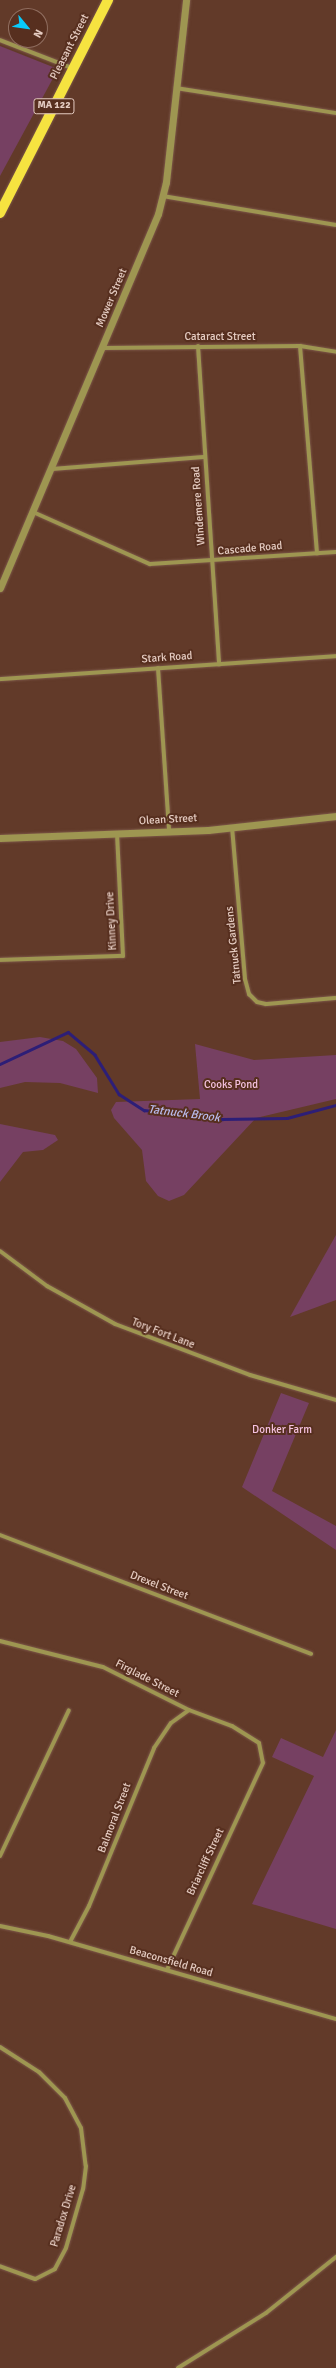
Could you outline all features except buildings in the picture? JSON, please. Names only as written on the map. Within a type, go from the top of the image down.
[{"type":"main road","name":"Pleasant Street","points":[[0,213],[108,0]]},
{"type":"street","name":"Mower Street","points":[[0,588],[145,250],[163,196],[186,0]]},
{"type":"street","points":[[0,40],[73,69]]},
{"type":"street","points":[[176,88],[336,113]]},
{"type":"street","points":[[163,196],[336,225]]},
{"type":"street","name":"Windemere Road","points":[[198,346],[219,664]]},
{"type":"street","points":[[300,346],[317,553]]},
{"type":"street","name":"Cataract Street","points":[[103,348],[300,346],[336,352]]},
{"type":"street","points":[[51,469],[205,457]]},
{"type":"street","name":"Cascade Road","points":[[33,512],[150,564],[336,552]]},
{"type":"street","name":"Stark Road","points":[[0,679],[336,656]]},
{"type":"street","points":[[158,668],[169,831]]},
{"type":"street","name":"Olean Street","points":[[0,838],[117,834],[232,827],[336,816]]},
{"type":"street","name":"Tatnuck Gardens","points":[[232,827],[245,978],[250,994],[257,1002],[266,1004],[336,998]]},
{"type":"street","name":"Kinney Drive","points":[[0,960],[123,956],[117,834]]},
{"type":"street","name":"Tory Fort Lane","points":[[0,1251],[47,1286],[114,1324],[250,1375],[336,1400]]},
{"type":"street","name":"Drexel Street","points":[[0,1535],[311,1654]]},
{"type":"street","name":"Firglade Street","points":[[0,1641],[103,1667],[189,1710],[251,1736],[259,1743],[263,1763]]},
{"type":"street","points":[[1,1853],[69,1710]]},
{"type":"street","name":"Balmoral Street","points":[[70,1942],[89,1906],[154,1748],[171,1723],[189,1710]]},
{"type":"street","name":"Briarcliff Street","points":[[167,1970],[263,1763]]},
{"type":"street","name":"Beaconsfield Road","points":[[0,1926],[70,1942],[336,2019]]},
{"type":"street","name":"Paradox Drive","points":[[0,2047],[39,2072],[65,2098],[81,2128],[86,2158],[83,2189],[66,2248],[55,2269],[35,2279],[0,2266]]},
{"type":"street","points":[[178,2368],[266,2313],[336,2258]]},
{"type":"green space","points":[[0,46],[58,69],[0,176]]},
{"type":"green space","points":[[40,1037],[63,1041],[76,1049],[97,1078],[98,1093],[60,1083],[25,1082],[0,1088],[0,1042]]},
{"type":"green space","name":"Cooks Pond","points":[[195,1044],[254,1060],[336,1055],[336,1099],[256,1118],[184,1195],[169,1201],[158,1196],[146,1181],[142,1150],[114,1118],[111,1110],[116,1102],[200,1099]]},
{"type":"green space","points":[[0,1124],[55,1135],[58,1140],[43,1150],[23,1152],[0,1182]]},
{"type":"green space","points":[[336,1235],[336,1300],[290,1317],[314,1274]]},
{"type":"green space","name":"Donker Farm","points":[[281,1393],[309,1403],[272,1491],[336,1526],[336,1550],[242,1487]]},
{"type":"green space","points":[[336,1730],[336,1929],[252,1904],[314,1776],[272,1757],[281,1738],[323,1757]]},
{"type":"waterway","name":"Tatnuck Brook","points":[[0,1064],[68,1032],[95,1055],[119,1094],[144,1110],[222,1119],[287,1118],[336,1105]]}]
